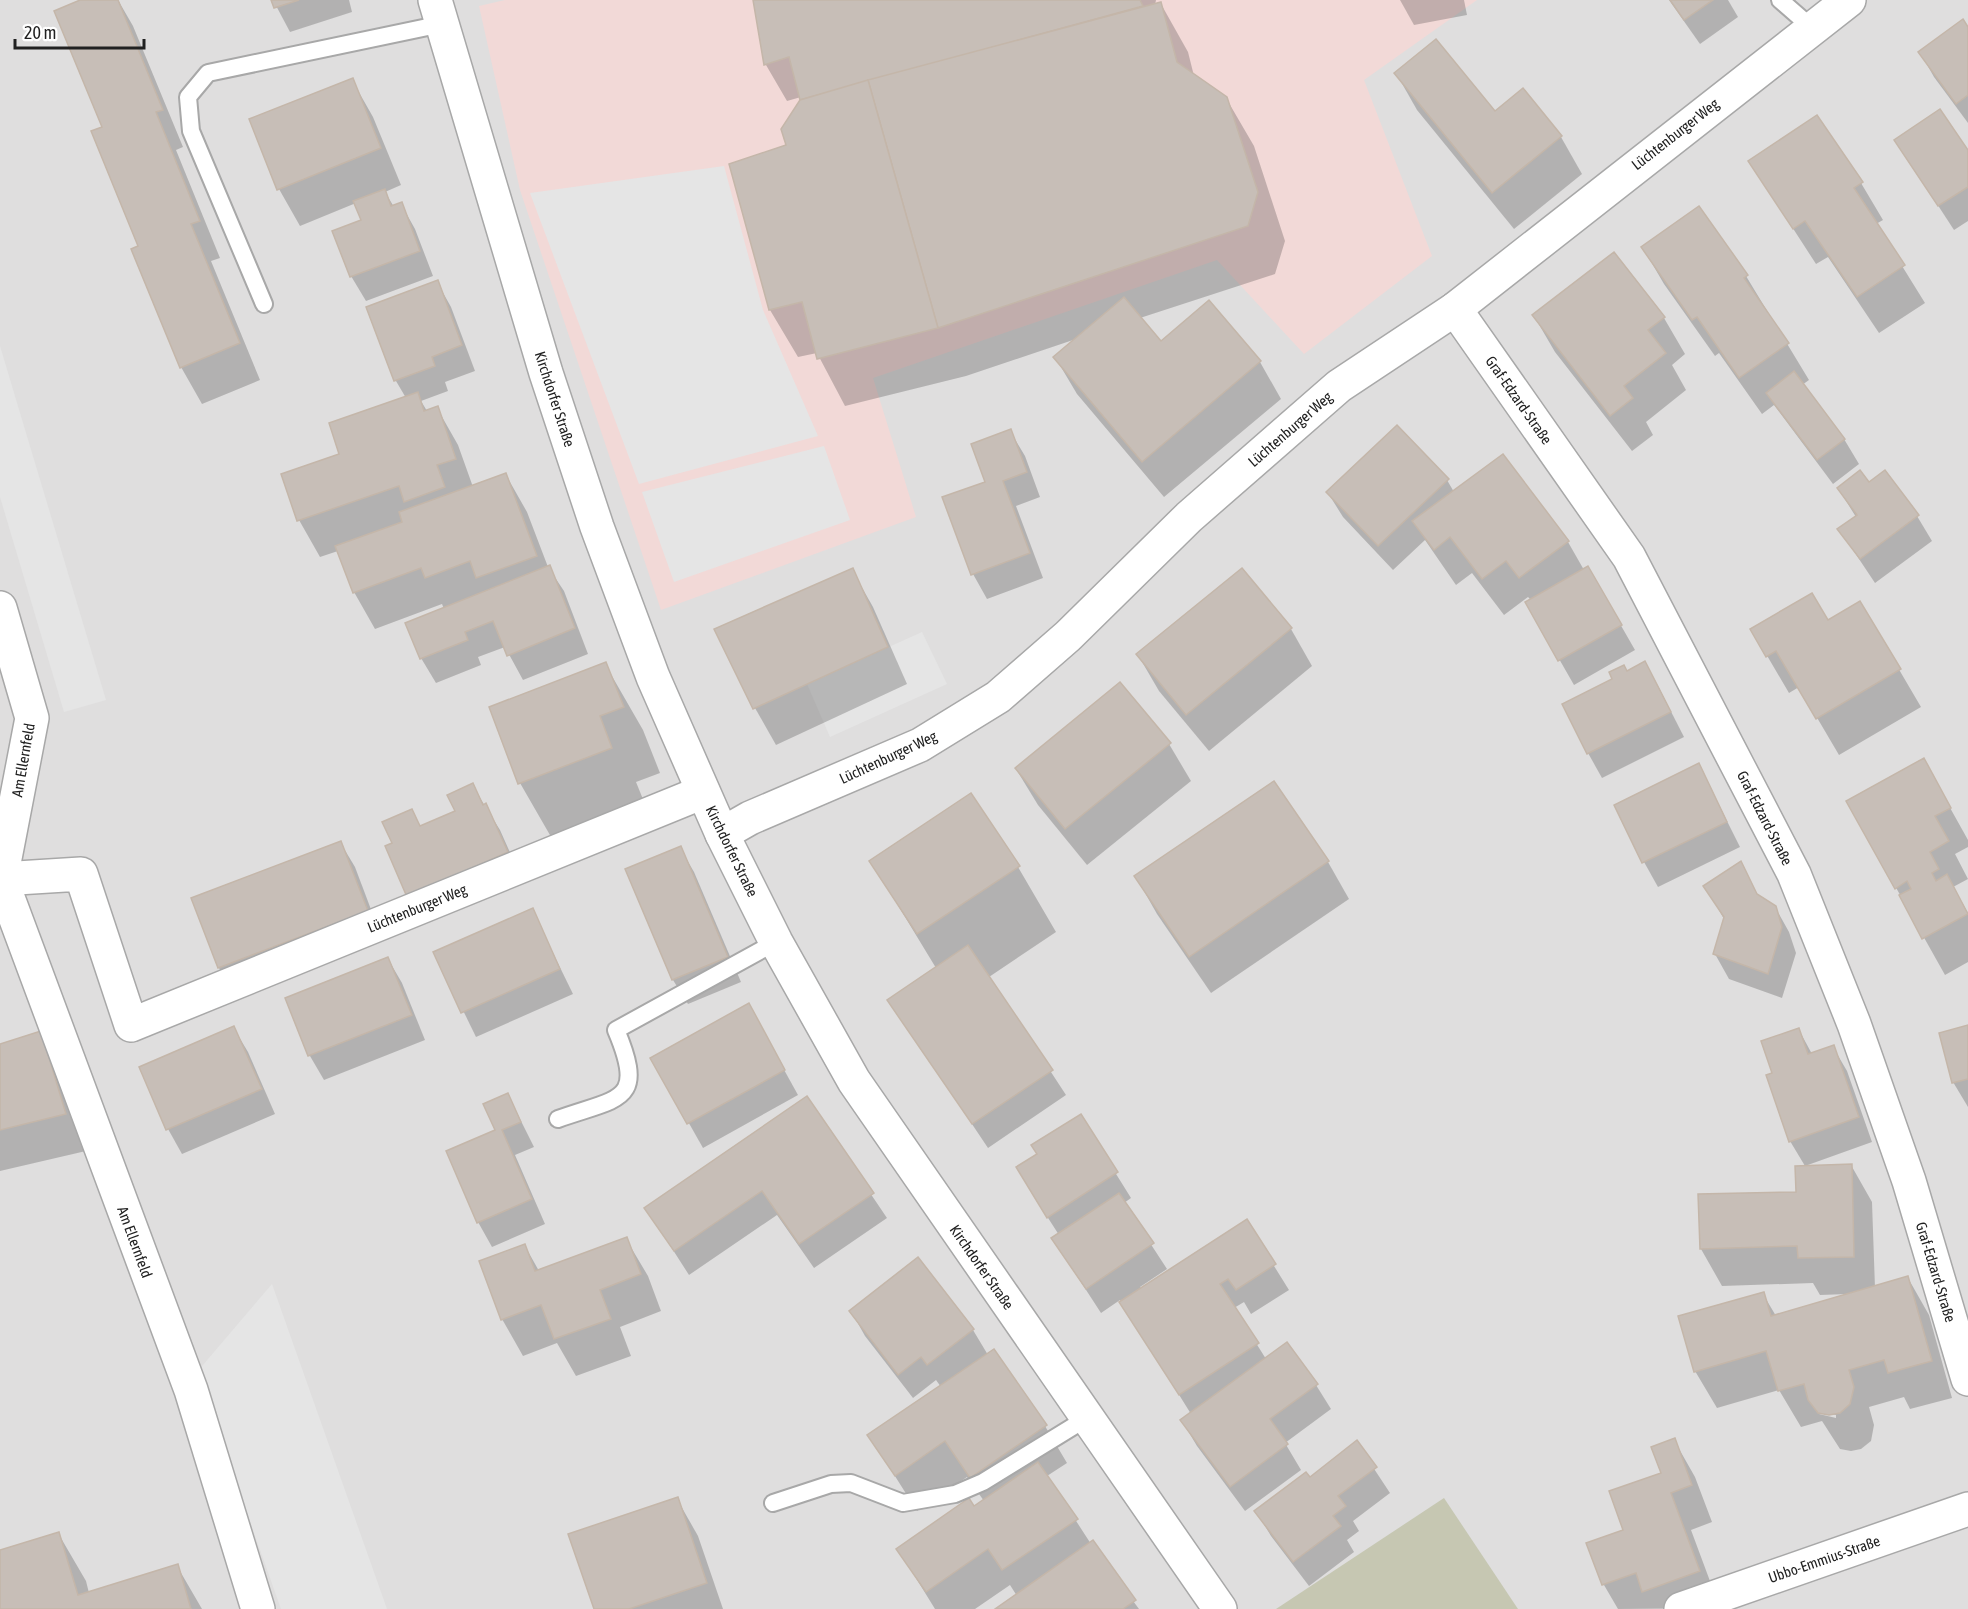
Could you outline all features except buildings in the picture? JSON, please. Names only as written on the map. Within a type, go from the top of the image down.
[{"type":"street","name":"Lüchtenburger Weg","points":[[722,834],[750,818],[920,745],[998,697],[1068,636],[1190,517],[1339,386],[1455,309],[1811,27],[1849,0]]},
{"type":"street","name":"Kirchdorfer Straße","points":[[438,12],[546,373],[597,527],[653,676],[722,834],[776,942],[854,1082],[1220,1609]]},
{"type":"street","name":"Graf-Edzard-Straße","points":[[1455,309],[1629,557],[1794,874],[1854,1024],[1909,1181],[1968,1379]]},
{"type":"street","name":"Am Ellernfeld","points":[[0,608],[32,718],[1,879],[191,1390],[258,1609]]},
{"type":"street","name":"Lüchtenburger Weg","points":[[1,879],[81,874],[131,1025],[703,792]]},
{"type":"street","name":"Ubbo-Emmius-Straße","points":[[1681,1609],[1968,1509]]},
{"type":"lane","points":[[1780,0],[1811,27]]},
{"type":"lane","points":[[264,304],[191,131],[188,97],[208,73],[438,12]]},
{"type":"lane","points":[[558,1119],[622,1096],[629,1086],[630,1075],[616,1030],[776,942]]},
{"type":"lane","points":[[773,1503],[831,1484],[851,1483],[903,1503],[955,1494],[983,1482],[1087,1418]]},
{"type":"shaded area","points":[[0,0],[1968,0],[1968,1609],[0,1609]]},
{"type":"shaded area","points":[[505,0],[1477,0],[1364,80],[1432,256],[1304,354],[1217,260],[873,378],[916,517],[661,610],[520,190],[479,6]]},
{"type":"shaded area","points":[[724,166],[763,310],[818,436],[639,484],[530,193]]},
{"type":"shaded area","points":[[0,346],[106,700],[64,712],[0,497]]},
{"type":"shaded area","points":[[824,446],[850,520],[674,582],[642,492]]},
{"type":"shaded area","points":[[922,632],[947,684],[830,737],[807,684]]},
{"type":"shaded area","points":[[272,1284],[387,1609],[281,1609],[197,1372]]},
{"type":"shaded area","points":[[1444,1498],[1518,1609],[1276,1609]]}]
